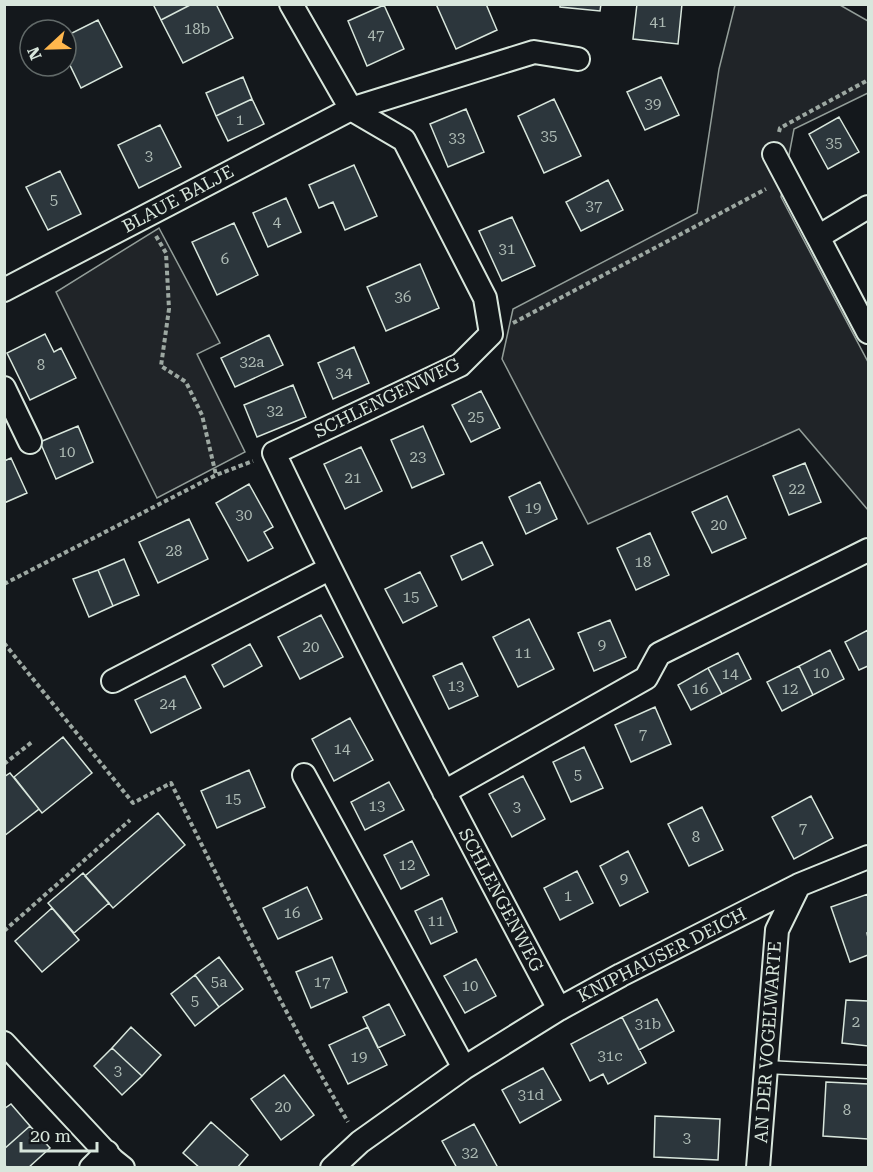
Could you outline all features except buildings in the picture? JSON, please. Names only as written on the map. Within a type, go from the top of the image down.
[{"type":"street","points":[[291,4],[351,109],[404,140],[485,298],[491,334]]},
{"type":"street","points":[[351,109],[534,52],[579,58]]},
{"type":"street","name":"BLAUE BALJE","points":[[4,290],[351,109]]},
{"type":"street","points":[[774,154],[868,332]]},
{"type":"street","points":[[818,237],[868,207]]},
{"type":"street","name":"SCHLENGENWEG","points":[[491,334],[460,365],[274,453],[329,569],[559,1009]]},
{"type":"street","points":[[4,388],[30,442]]},
{"type":"street","points":[[444,792],[646,678],[659,654],[868,550]]},
{"type":"street","points":[[113,681],[329,569]]},
{"type":"street","points":[[304,775],[464,1068]]},
{"type":"street","name":"KNIPHAUSER DEICH","points":[[332,1167],[360,1142],[464,1068],[559,1009],[799,885],[868,857]]},
{"type":"street","name":"AN DER VOGELWARTE","points":[[758,1167],[777,930],[799,885]]},
{"type":"street","points":[[4,1043],[107,1162]]},
{"type":"lane","points":[[766,1066],[868,1072]]},
{"type":"path","points":[[774,154],[780,128],[868,80]]},
{"type":"path","points":[[491,334],[769,188]]},
{"type":"path","points":[[145,217],[166,253],[169,309],[161,366],[186,382],[202,415],[216,475]]},
{"type":"path","points":[[4,584],[216,475],[274,453]]},
{"type":"path","points":[[4,643],[133,803],[171,783],[258,956],[330,1092],[360,1142]]},
{"type":"path","points":[[4,764],[32,742]]},
{"type":"path","points":[[4,931],[130,820]]},
{"type":"shaded area","points":[[735,5],[840,5],[868,21],[868,93],[794,129],[781,197],[868,362],[868,510],[799,429],[588,524],[502,359],[513,309],[697,213],[719,69]]},
{"type":"shaded area","points":[[159,228],[220,343],[197,354],[245,452],[157,498],[56,292]]}]
